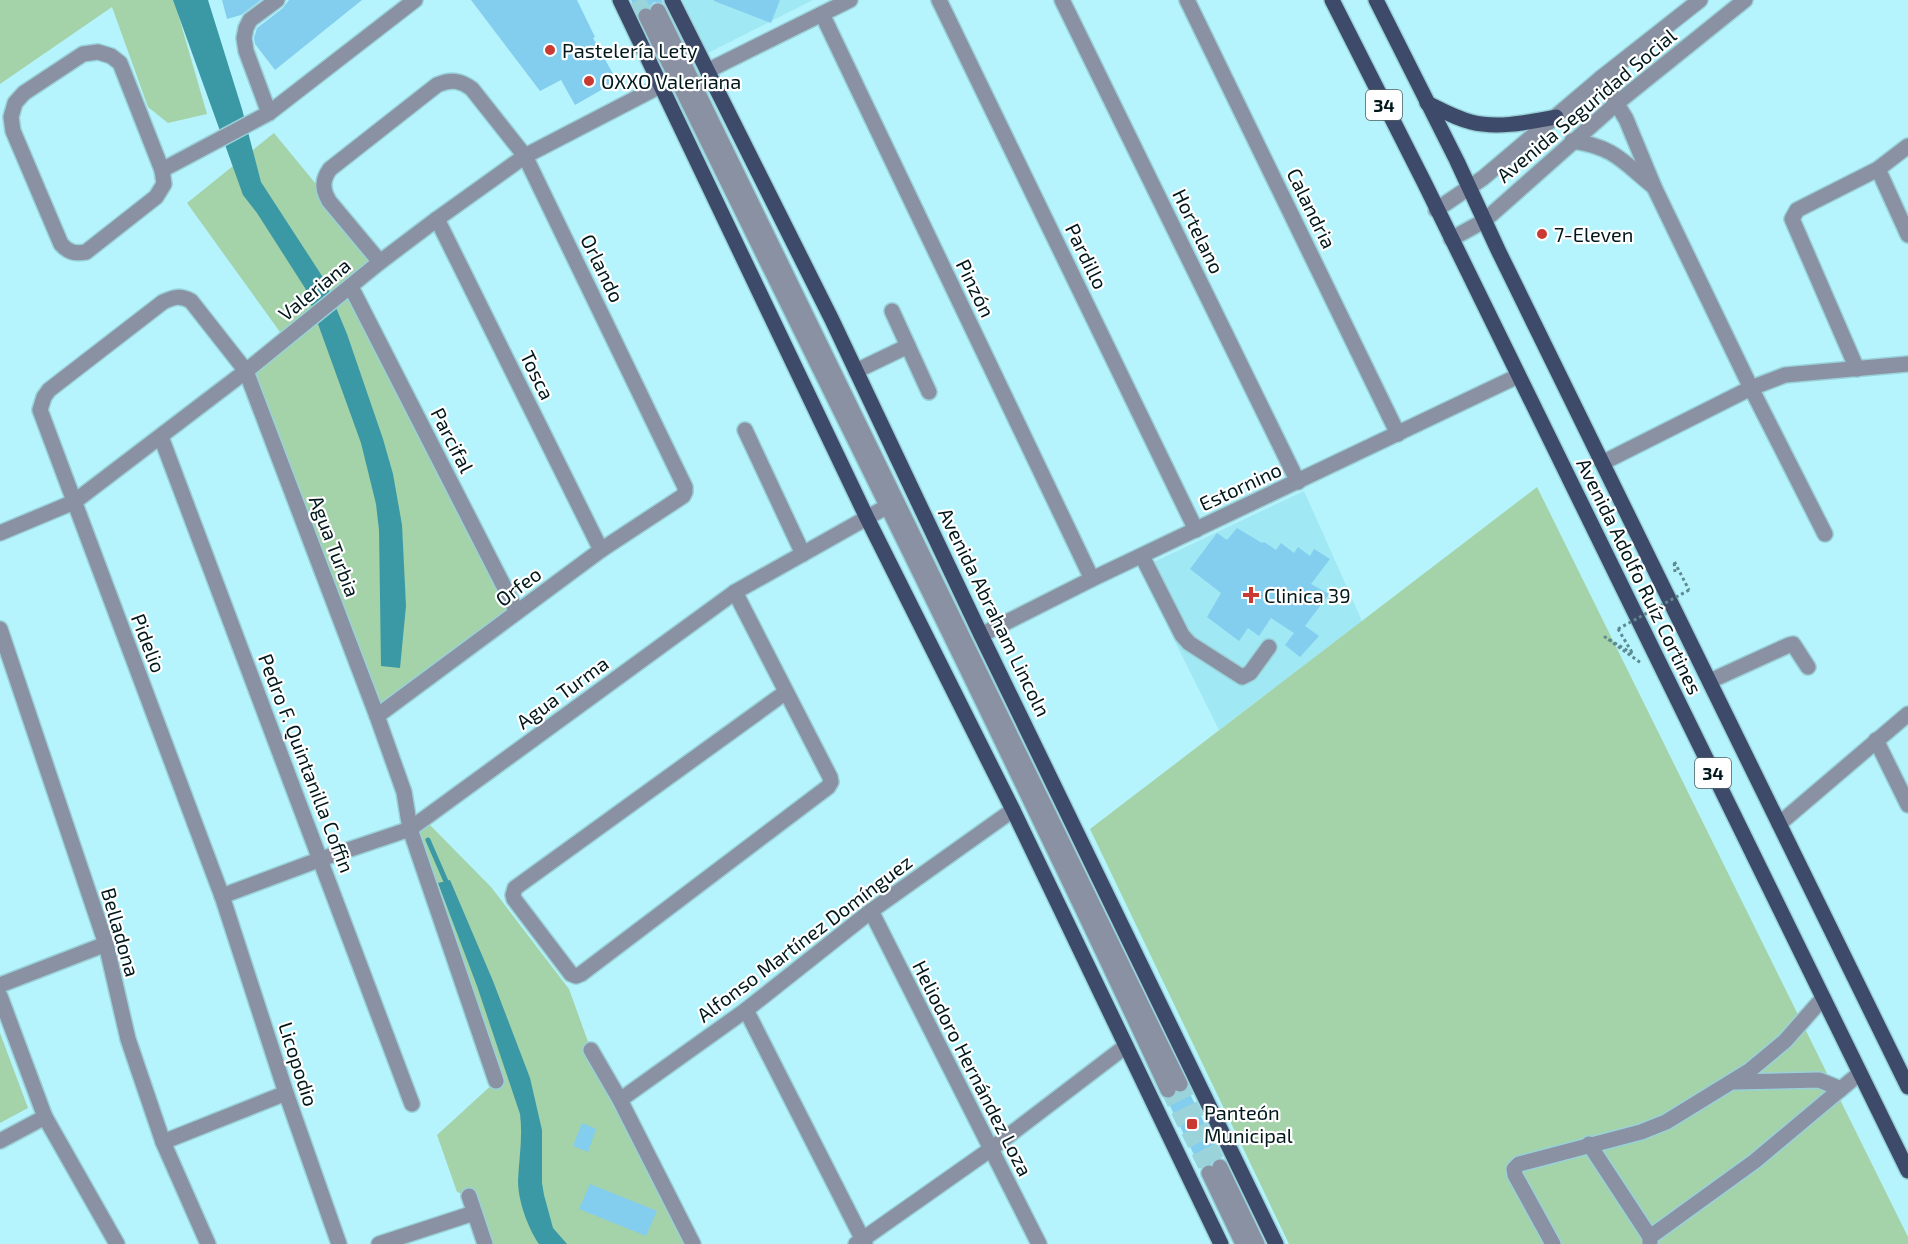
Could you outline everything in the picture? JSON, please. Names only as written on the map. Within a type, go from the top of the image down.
[{"type":"main road","points":[[620,0],[867,518],[1013,810],[1221,1244]]},
{"type":"main road","name":"Avenida Abraham Lincoln","points":[[672,0],[856,371],[981,635],[1276,1244]]},
{"type":"main road","name":"Avenida Adolfo Ruíz Cortines","points":[[1332,0],[1860,1073],[1904,1158],[1908,1171]]},
{"type":"main road","name":"Avenida Adolfo Ruíz Cortines","points":[[1376,0],[1908,1087]]},
{"type":"main road","points":[[1427,103],[1474,123],[1526,123],[1556,117]]},
{"type":"street","points":[[269,113],[246,51],[244,38],[250,20],[277,0]]},
{"type":"street","points":[[162,170],[269,113],[415,0]]},
{"type":"street","points":[[707,71],[850,0]]},
{"type":"street","name":"Pardillo","points":[[939,0],[1196,530]]},
{"type":"street","name":"Hortelano","points":[[1062,0],[1298,482]]},
{"type":"street","name":"Calandria","points":[[1187,0],[1398,434]]},
{"type":"street","name":"Avenida Seguridad Social","points":[[1436,210],[1470,189],[1601,78],[1700,0]]},
{"type":"street","name":"Avenida Seguridad Social","points":[[1451,239],[1484,221],[1572,141],[1745,0]]},
{"type":"street","points":[[652,14],[1174,1087]]},
{"type":"street","name":"Pinzón","points":[[822,14],[1092,579]]},
{"type":"street","points":[[98,52],[111,56],[120,63],[162,170],[164,184],[156,197],[86,252],[77,254],[67,251],[61,244],[14,131],[12,117],[15,103],[24,93],[83,54],[98,52]]},
{"type":"street","points":[[1601,78],[1630,127],[1655,189],[1751,388],[1825,534]]},
{"type":"street","name":"Orlando","points":[[380,262],[329,201],[323,185],[325,176],[330,169],[437,85],[455,80],[472,89],[525,156],[686,492]]},
{"type":"street","name":"Valeriana","points":[[0,533],[74,502],[246,371],[436,219],[525,156],[660,86]]},
{"type":"street","points":[[1572,141],[1599,146],[1611,152],[1655,189]]},
{"type":"street","points":[[1857,369],[1793,224],[1793,214],[1802,207],[1878,169],[1908,146]]},
{"type":"street","points":[[1878,169],[1908,235]]},
{"type":"street","name":"Tosca","points":[[436,219],[601,550]]},
{"type":"street","name":"Parcifal","points":[[351,287],[517,612]]},
{"type":"street","name":"Agua Turbia","points":[[41,404],[49,390],[163,302],[175,297],[184,297],[191,301],[246,371],[404,792],[410,829],[496,1081]]},
{"type":"street","points":[[892,311],[929,392]]},
{"type":"street","points":[[856,371],[908,346]]},
{"type":"street","points":[[1602,463],[1751,388],[1785,375],[1908,364]]},
{"type":"street","name":"Estornino","points":[[981,635],[1092,579],[1518,376]]},
{"type":"street","name":"Pidelio","points":[[41,404],[42,417],[222,896]]},
{"type":"street","points":[[745,430],[803,554]]},
{"type":"street","name":"Pedro F. Quintanilla Coffin","points":[[160,437],[412,1104]]},
{"type":"street","name":"Orfeo","points":[[377,716],[601,550],[686,492]]},
{"type":"street","name":"Agua Turma","points":[[222,896],[410,829],[735,592],[914,492]]},
{"type":"street","points":[[1142,556],[1182,634],[1189,643],[1242,677],[1250,673],[1269,647]]},
{"type":"street","points":[[735,592],[830,777],[831,782],[828,787],[576,976],[571,974],[514,899],[515,888],[786,692]]},
{"type":"street","name":"Belladona","points":[[0,629],[106,944],[128,1039],[164,1142],[207,1244]]},
{"type":"street","points":[[1710,681],[1792,644],[1808,667]]},
{"type":"street","points":[[1779,824],[1908,714]]},
{"type":"street","points":[[1876,740],[1908,805]]},
{"type":"street","name":"Alfonso Martínez Domínguez","points":[[620,1100],[746,1010],[871,911],[1013,810]]},
{"type":"street","name":"Licopodio","points":[[222,896],[286,1093],[339,1244]]},
{"type":"street","name":"Heliodoro Hernández Loza","points":[[871,911],[1039,1244]]},
{"type":"street","points":[[0,985],[106,944]]},
{"type":"street","points":[[0,996],[45,1117],[117,1244]]},
{"type":"street","points":[[1553,1244],[1515,1175],[1514,1169],[1519,1164],[1641,1132],[1666,1122],[1749,1071],[1785,1041],[1823,998]]},
{"type":"street","points":[[746,1010],[862,1242],[991,1149],[1126,1046]]},
{"type":"street","points":[[591,1050],[620,1100],[693,1244]]},
{"type":"street","points":[[1589,1144],[1650,1240],[1755,1161],[1860,1073]]},
{"type":"street","points":[[1731,1082],[1819,1080],[1841,1089]]},
{"type":"street","points":[[164,1142],[286,1093]]},
{"type":"street","points":[[0,1141],[45,1117]]},
{"type":"street","points":[[1243,1244],[1214,1170],[1257,1244]]},
{"type":"street","points":[[469,1196],[485,1244]]},
{"type":"street","points":[[379,1244],[474,1213]]},
{"type":"path","points":[[1642,663],[1605,638],[1633,654],[1618,628],[1689,590]]},
{"type":"shaded area","points":[[173,0],[208,0],[242,109],[261,182],[324,279],[347,334],[383,439],[393,474],[402,525],[406,606],[400,668],[381,666],[379,530],[376,504],[361,443],[305,288],[243,195]]},
{"type":"shaded area","points":[[682,0],[813,0],[706,54]]},
{"type":"shaded area","name":"Clinica 39","points":[[1304,491],[1362,621],[1219,730],[1139,569]]},
{"type":"shaded area","points":[[450,880],[493,981],[530,1078],[542,1130],[544,1195],[553,1228],[567,1244],[539,1244],[524,1214],[518,1181],[520,1114],[477,986],[438,883]]},
{"type":"green space","points":[[0,0],[174,0],[207,114],[168,123],[148,107],[112,7],[0,84]]},
{"type":"green space","points":[[274,133],[380,262],[351,287],[517,612],[377,716],[246,371],[285,339],[187,203]]},
{"type":"green space","points":[[1537,487],[1908,1237],[1908,1244],[1289,1244],[1090,829]]},
{"type":"green space","points":[[427,822],[491,887],[569,989],[591,1050],[693,1244],[486,1244],[469,1196],[457,1192],[437,1135],[496,1081],[410,829]]},
{"type":"green space","points":[[0,1033],[28,1108],[0,1123]]},
{"type":"building","points":[[222,0],[261,0],[241,15],[227,19]]},
{"type":"building","points":[[289,0],[362,0],[275,70],[255,44],[254,38],[257,28],[283,8]]},
{"type":"building","name":"Pastelería Lety","points":[[471,0],[577,0],[595,37],[593,38],[617,81],[575,105],[561,80],[540,91]]},
{"type":"building","points":[[631,0],[662,0],[663,3],[654,2],[649,7],[641,8],[637,13]]},
{"type":"building","points":[[714,0],[780,0],[771,23]]},
{"type":"building","points":[[1237,528],[1276,550],[1281,543],[1294,553],[1298,547],[1310,556],[1314,549],[1330,559],[1311,584],[1329,594],[1305,626],[1319,636],[1300,657],[1285,645],[1294,633],[1271,618],[1259,636],[1248,628],[1239,641],[1207,617],[1221,593],[1190,569],[1217,533],[1227,540]]},
{"type":"building","name":"Panteón Municipal","points":[[1188,1090],[1221,1157],[1215,1159],[1211,1164],[1204,1165],[1201,1169],[1167,1100],[1173,1099],[1177,1093],[1184,1093]]},
{"type":"building","points":[[582,1123],[596,1129],[588,1152],[573,1146]]},
{"type":"building","points":[[590,1184],[657,1211],[646,1236],[579,1209]]},
{"type":"waterway","points":[[428,840],[448,886]]},
{"type":"tunnel","points":[[638,0],[646,16]]},
{"type":"tunnel","points":[[1180,1084],[1220,1167]]},
{"type":"tunnel","points":[[1168,1090],[1209,1173]]},
{"type":"place","name":"Pastelería Lety","points":[[550,50]]},
{"type":"place","name":"OXXO Valeriana","points":[[589,81]]},
{"type":"place","name":"7-Eleven","points":[[1542,234]]},
{"type":"place","name":"Clinica 39","points":[[1251,595]]},
{"type":"place","name":"Panteón Municipal","points":[[1192,1124]]}]
